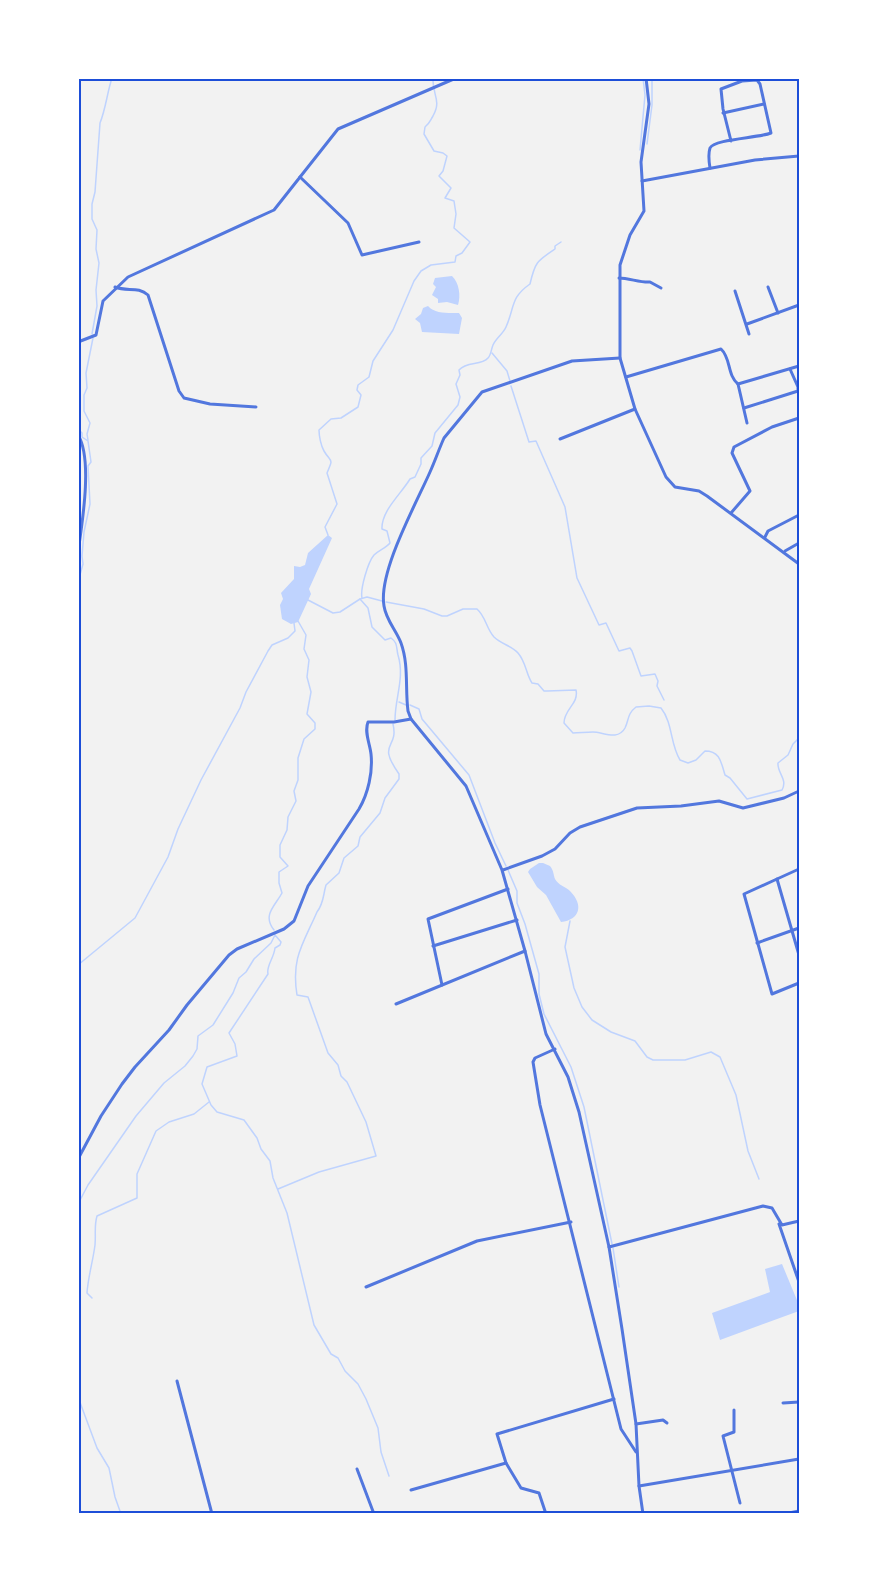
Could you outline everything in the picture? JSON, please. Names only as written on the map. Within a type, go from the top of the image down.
[{"type":"street","points":[[78,342],[96,335],[103,301],[128,277],[274,210],[338,129],[456,78]]},
{"type":"street","points":[[646,78],[649,104],[641,162],[644,211],[623,249],[619,278],[620,358],[635,409],[661,468],[671,483],[680,489],[703,493],[799,564]]},
{"type":"street","points":[[710,168],[710,149],[716,142],[731,141],[771,133],[758,80],[742,81],[721,89],[723,112],[731,141]]},
{"type":"street","points":[[723,112],[764,104]]},
{"type":"street","points":[[642,181],[755,160],[799,156]]},
{"type":"street","points":[[300,177],[348,223],[362,255],[419,242]]},
{"type":"street","points":[[619,278],[650,282],[661,288]]},
{"type":"street","points":[[115,287],[123,290],[143,290],[148,295],[179,391],[184,398],[210,404],[256,407]]},
{"type":"street","points":[[768,287],[778,313]]},
{"type":"street","points":[[735,291],[749,334]]},
{"type":"street","points":[[747,324],[799,305]]},
{"type":"street","points":[[626,377],[721,349],[725,352],[732,379],[738,384],[747,423]]},
{"type":"street","points":[[620,358],[572,362],[482,393],[474,400],[468,411],[448,431],[409,518],[385,580],[384,606],[389,621],[401,642],[407,708],[411,719],[466,786],[502,870],[546,1034],[568,1077],[579,1112],[609,1247],[636,1424],[636,1454],[643,1514]]},
{"type":"street","points":[[738,384],[799,366]]},
{"type":"street","points":[[744,408],[798,391],[790,369]]},
{"type":"street","points":[[560,439],[635,409]]},
{"type":"street","points":[[731,513],[750,491],[732,453],[734,447],[771,427],[799,418]]},
{"type":"street","points":[[78,435],[83,445],[85,466],[78,552]]},
{"type":"street","points":[[765,537],[768,531],[799,515]]},
{"type":"street","points":[[784,552],[799,543]]},
{"type":"street","points":[[78,1159],[101,1116],[122,1084],[229,955],[237,949],[284,929],[294,921],[308,886],[362,803],[368,788],[371,755],[366,729],[368,722],[394,722],[411,719]]},
{"type":"street","points":[[502,870],[555,849],[576,830],[637,808],[718,801],[743,808],[784,798],[799,791]]},
{"type":"street","points":[[799,870],[744,894],[772,993],[799,983]]},
{"type":"street","points":[[777,879],[799,955]]},
{"type":"street","points":[[442,985],[429,918],[508,889]]},
{"type":"street","points":[[434,946],[517,920]]},
{"type":"street","points":[[758,943],[799,928]]},
{"type":"street","points":[[396,1004],[525,951]]},
{"type":"street","points":[[555,1049],[535,1058],[532,1065],[549,1143],[571,1222],[621,1429],[636,1454]]},
{"type":"street","points":[[609,1247],[763,1206],[772,1208],[799,1282]]},
{"type":"street","points":[[778,1221],[784,1226],[799,1221]]},
{"type":"street","points":[[366,1287],[477,1240],[571,1222]]},
{"type":"street","points":[[177,1381],[212,1514]]},
{"type":"street","points":[[546,1514],[539,1493],[521,1488],[506,1463],[497,1434],[614,1399]]},
{"type":"street","points":[[783,1403],[799,1402]]},
{"type":"street","points":[[734,1410],[734,1432],[723,1436],[740,1503]]},
{"type":"street","points":[[636,1424],[663,1420],[668,1424]]},
{"type":"street","points":[[639,1486],[799,1459]]},
{"type":"street","points":[[411,1490],[506,1463]]},
{"type":"street","points":[[357,1469],[374,1514]]},
{"type":"street","points":[[784,1514],[799,1511]]},
{"type":"water","points":[[452,276],[459,289],[458,305],[447,302],[438,303],[438,299],[432,295],[436,287],[433,284],[435,278]]},
{"type":"water","points":[[428,306],[438,312],[459,313],[462,318],[459,334],[422,332],[420,323],[415,319],[421,314],[423,308]]},
{"type":"water","points":[[328,535],[332,538],[309,589],[311,594],[298,622],[291,624],[282,619],[281,593],[294,579],[294,566],[305,565],[308,553]]},
{"type":"water","points":[[539,863],[550,866],[556,881],[577,901],[576,915],[567,921],[561,922],[546,895],[537,887],[528,872]]},
{"type":"water","points":[[782,1264],[799,1305],[799,1311],[720,1340],[712,1313],[770,1292],[765,1269]]},
{"type":"waterway","points":[[92,334],[97,306],[99,263],[96,249],[97,230],[92,219],[92,204],[95,192],[100,123],[112,78]]},
{"type":"waterway","points":[[328,535],[325,527],[337,504],[327,473],[331,460],[324,451],[319,430],[331,419],[341,418],[358,407],[361,395],[357,390],[358,385],[369,377],[373,361],[393,330],[414,281],[421,271],[431,265],[455,262],[456,256],[462,253],[470,242],[454,228],[456,214],[454,201],[445,198],[451,188],[439,176],[443,171],[447,156],[434,151],[424,134],[425,127],[437,106],[433,78]]},
{"type":"waterway","points":[[640,150],[645,95],[643,78]]},
{"type":"waterway","points":[[647,144],[652,105],[652,78]]},
{"type":"waterway","points":[[362,598],[363,582],[372,558],[390,543],[387,531],[382,529],[385,516],[410,479],[415,477],[421,464],[421,458],[432,446],[435,433],[458,405],[460,397],[456,384],[460,375],[459,370],[466,365],[482,362],[489,357],[494,343],[506,327],[516,298],[530,284],[533,271],[538,263],[561,242]]},
{"type":"waterway","points":[[88,440],[90,423],[84,411],[84,395],[87,388],[86,373],[93,338]]},
{"type":"waterway","points":[[492,353],[507,371],[510,381]]},
{"type":"waterway","points":[[511,386],[529,442],[536,441],[565,507],[577,578],[599,625],[606,623],[619,651],[630,648],[641,676],[655,674],[658,681],[657,686],[664,700]]},
{"type":"waterway","points":[[78,429],[82,437],[88,441],[91,462],[88,466],[90,504],[84,532],[83,564],[78,582]]},
{"type":"waterway","points":[[78,583],[78,590]]},
{"type":"waterway","points":[[308,600],[333,613],[340,612],[367,597],[382,601]]},
{"type":"waterway","points":[[360,599],[368,608],[372,627],[385,640],[391,638],[396,645],[400,663],[400,680],[395,720]]},
{"type":"waterway","points":[[386,602],[424,609],[442,616],[463,609],[477,609],[494,637],[516,651],[521,657],[532,683],[538,684],[544,691],[576,690],[575,699],[566,714],[564,723],[573,733],[618,734],[625,728],[636,707],[661,708],[668,720],[674,747],[680,760],[688,763],[696,760],[705,751],[714,753],[719,758],[725,775],[747,799],[782,790],[784,783],[778,763],[788,755],[799,738]]},
{"type":"waterway","points":[[274,930],[269,915],[282,893],[279,872],[288,866],[280,857],[280,845],[287,830],[288,817],[296,801],[294,791],[298,780],[298,758],[304,739],[315,729],[315,723],[307,714],[311,692],[307,677],[309,660],[304,649],[306,635],[298,621]]},
{"type":"waterway","points":[[78,965],[135,918],[168,857],[178,829],[201,780],[268,651],[272,645],[288,638],[295,631],[294,623]]},
{"type":"waterway","points":[[399,702],[406,705]]},
{"type":"waterway","points":[[410,705],[419,709],[422,719],[469,775],[506,866]]},
{"type":"waterway","points":[[278,1189],[319,1172],[376,1156],[366,1122],[347,1082],[341,1076],[338,1065],[328,1053],[308,997],[297,995],[296,971],[300,952],[321,905],[326,885],[339,873],[344,858],[358,846],[360,837],[380,813],[385,798],[399,779],[399,774],[389,756],[394,732],[393,724]]},
{"type":"waterway","points":[[508,870],[517,891],[517,903],[539,974],[539,994],[544,1014],[571,1067],[584,1107],[612,1244]]},
{"type":"waterway","points":[[570,921],[565,947],[574,988],[582,1007],[592,1020],[611,1032],[635,1041],[647,1057],[653,1060],[685,1060],[711,1052],[720,1057],[736,1095],[748,1151],[759,1179]]},
{"type":"waterway","points":[[78,1204],[88,1185],[136,1116],[164,1083],[185,1066],[193,1056],[197,1049],[198,1036],[213,1025],[233,993],[239,978],[271,943],[275,935],[281,942],[275,948],[268,974],[229,1033],[235,1044],[237,1056],[207,1067],[202,1084],[211,1105],[217,1112],[244,1120],[270,1161],[273,1178],[287,1213],[314,1325],[331,1354],[338,1358],[345,1371],[358,1384],[366,1399],[378,1428],[381,1452],[389,1476]]},
{"type":"waterway","points":[[92,1298],[87,1293],[97,1216],[137,1198],[137,1174],[156,1131],[169,1122],[194,1114],[209,1102]]},
{"type":"waterway","points":[[613,1248],[619,1287]]},
{"type":"waterway","points":[[78,1397],[97,1448],[109,1468],[121,1514]]}]
